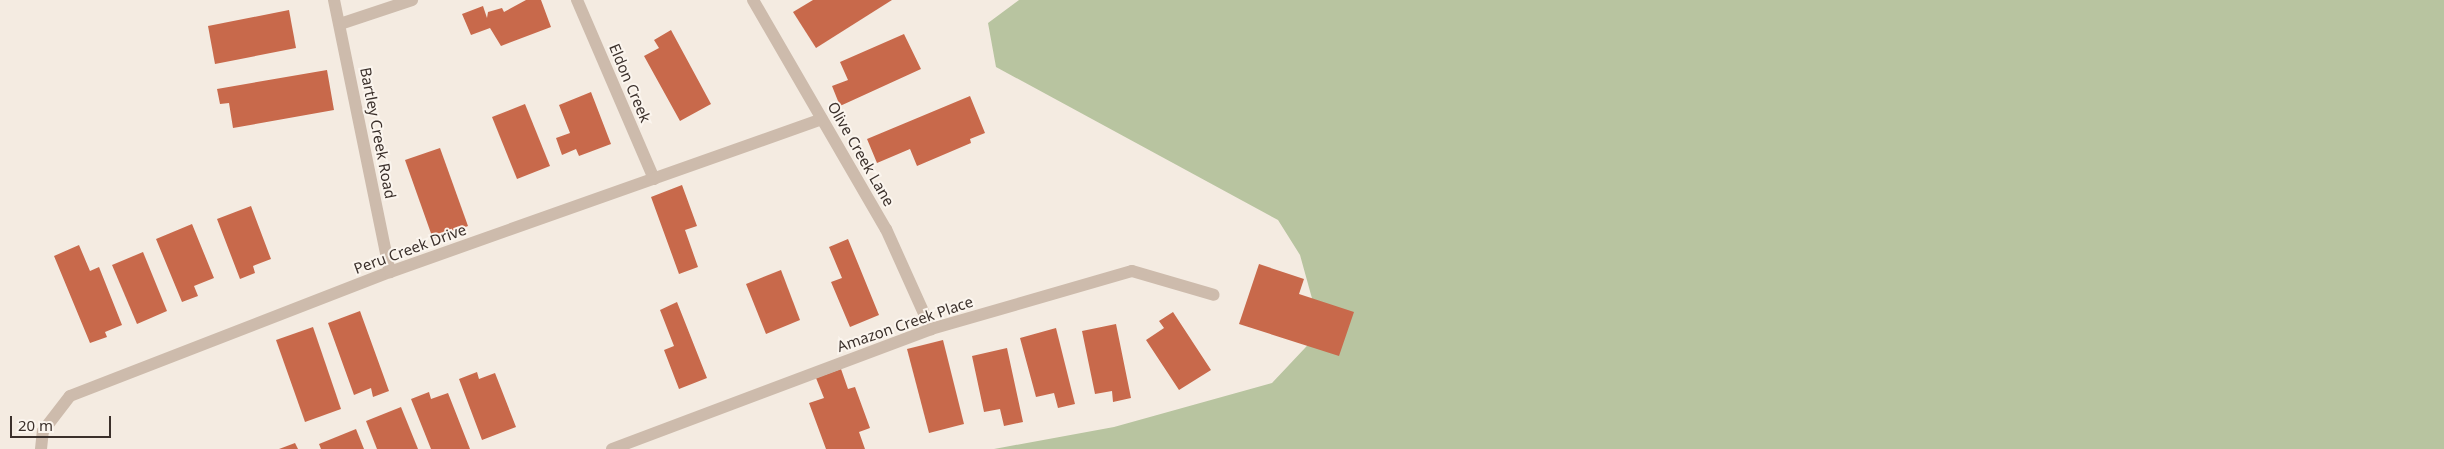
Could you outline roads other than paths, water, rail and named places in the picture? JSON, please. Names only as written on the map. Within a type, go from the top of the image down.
[{"type":"street","name":"Bartley Creek Road","points":[[334,0],[390,272]]},
{"type":"street","points":[[340,24],[412,0]]},
{"type":"street","name":"Eldon Creek","points":[[577,0],[654,178]]},
{"type":"street","name":"Olive Creek Lane","points":[[752,0],[886,229],[931,329]]},
{"type":"street","name":"Peru Creek Drive","points":[[42,449],[43,431],[70,396],[390,272],[822,119]]},
{"type":"street","name":"Amazon Creek Place","points":[[612,449],[931,329],[1132,271],[1214,295]]}]
